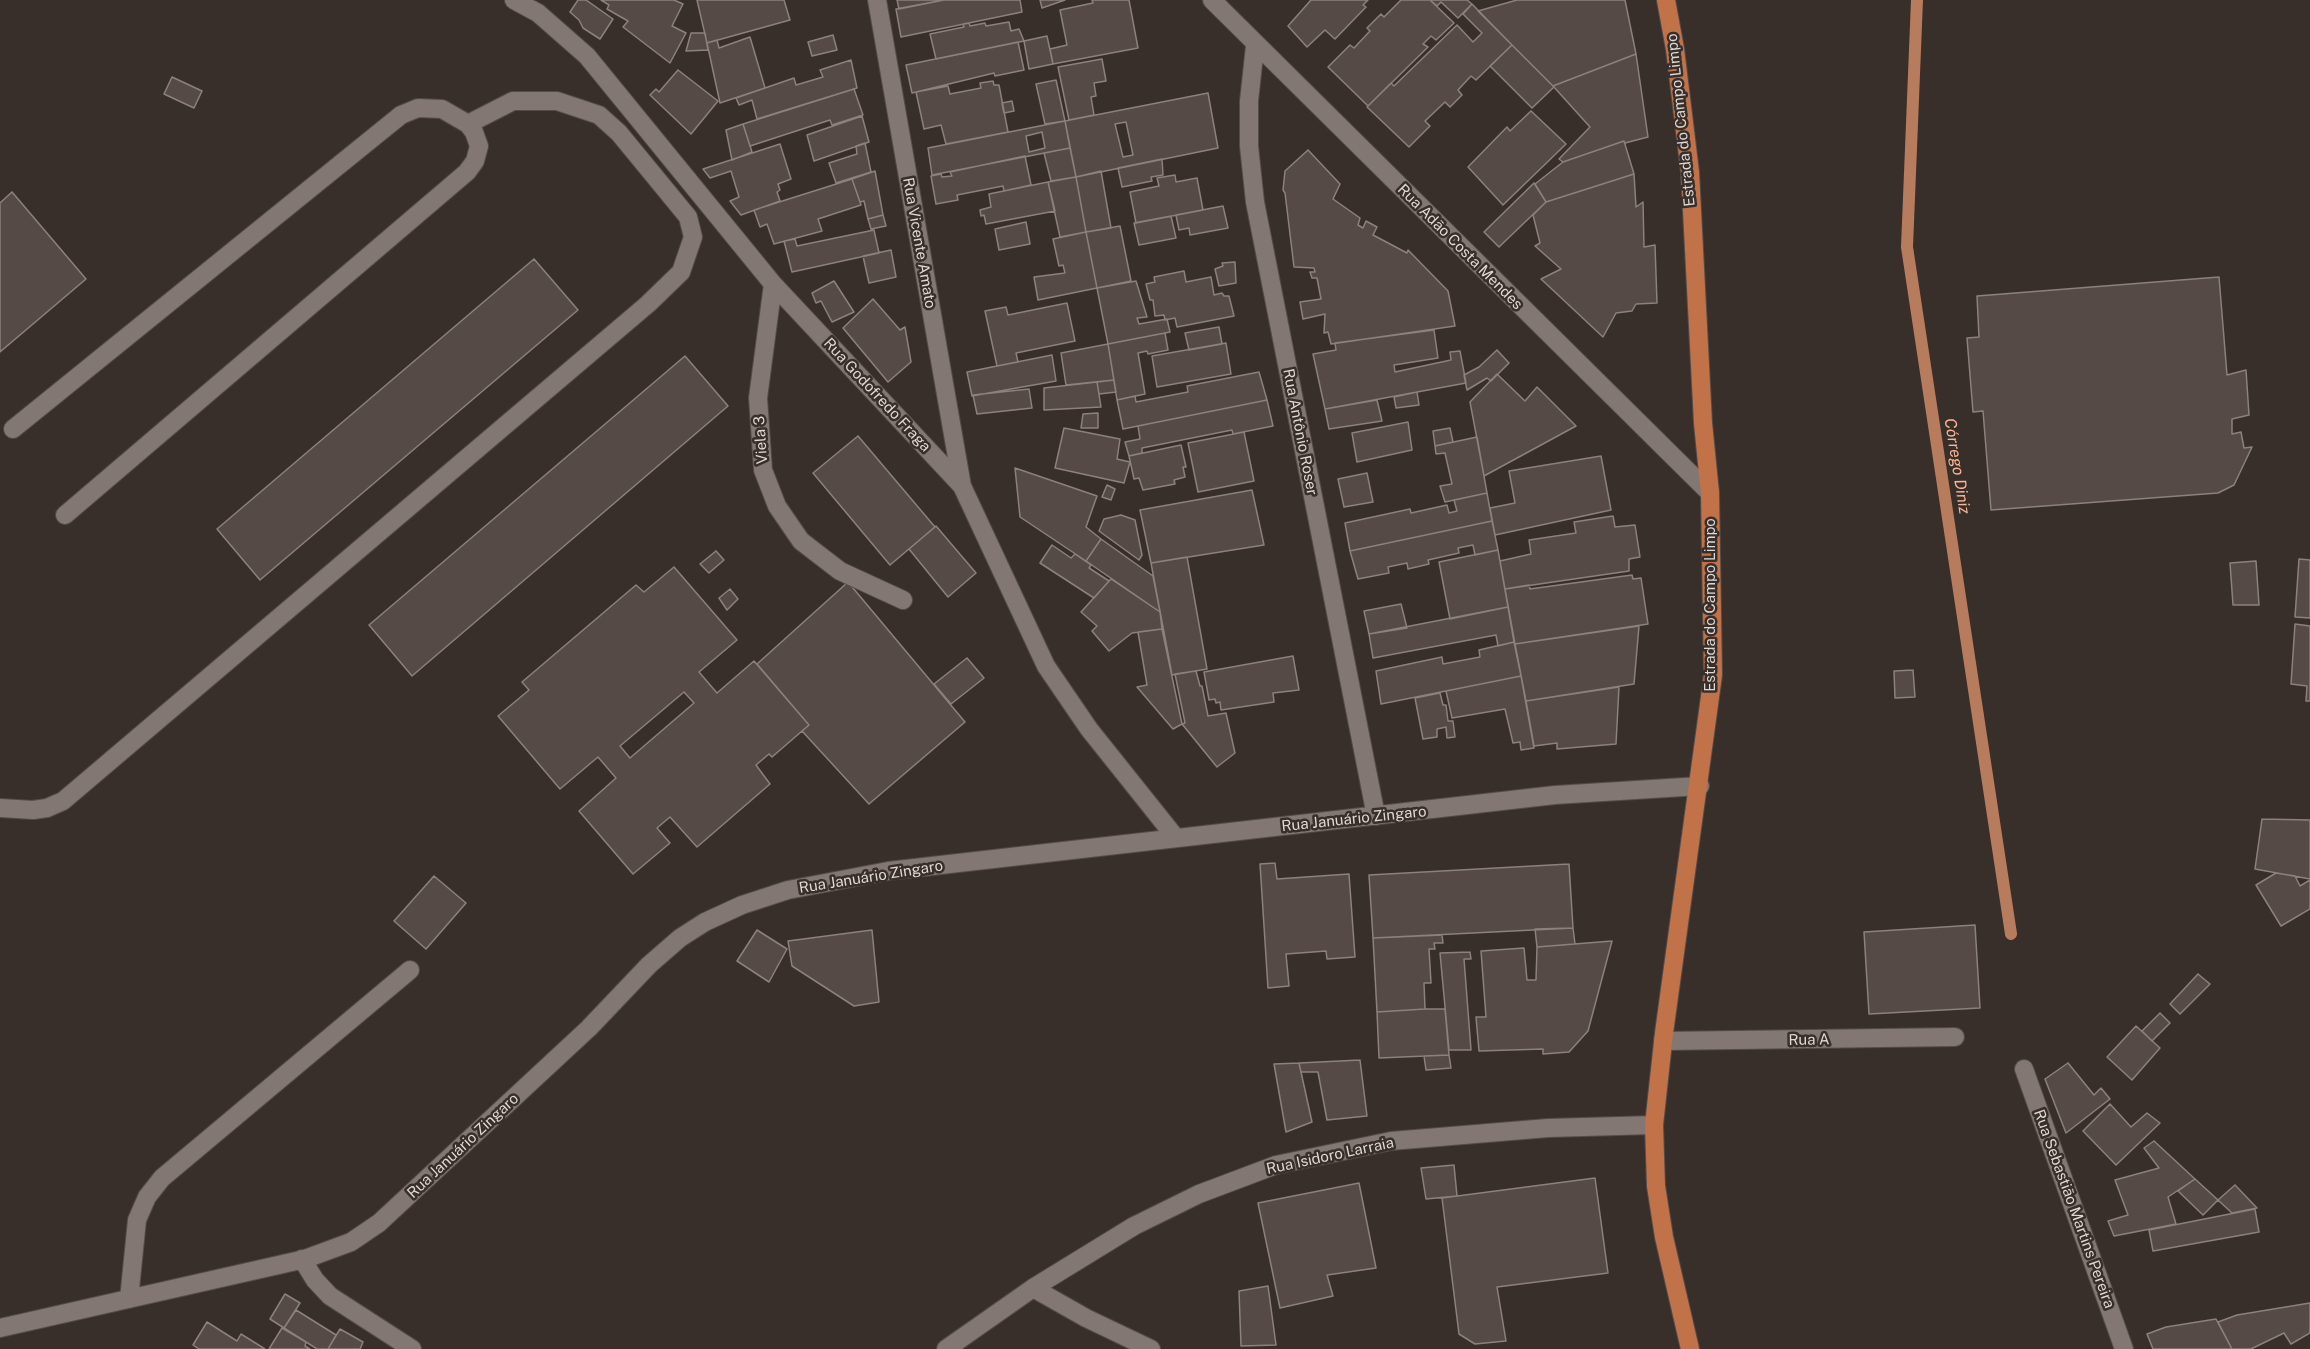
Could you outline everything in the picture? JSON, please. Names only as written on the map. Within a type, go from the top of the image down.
[{"type":"main road","name":"Estrada do Campo Limpo","points":[[1666,0],[1675,49],[1690,172],[1701,390],[1710,493],[1713,675],[1700,786],[1663,1041],[1654,1125],[1656,1186],[1664,1237],[1690,1349]]},
{"type":"street","name":"Rua Godofredo Fraga","points":[[514,0],[537,7],[587,56],[773,284],[962,486],[1046,666],[1089,729],[1176,838]]},
{"type":"street","name":"Rua Vicente Amato","points":[[877,0],[962,486]]},
{"type":"street","name":"Rua Adão Costa Mendes","points":[[1212,0],[1255,46],[1710,493]]},
{"type":"street","name":"Rua Antônio Roser","points":[[1255,46],[1249,101],[1249,146],[1255,202],[1376,816]]},
{"type":"street","points":[[0,808],[33,810],[48,808],[63,801],[629,320],[681,272],[693,237],[688,217],[619,133],[599,115],[557,101],[513,101],[468,124]]},
{"type":"street","points":[[13,429],[401,115],[418,108],[442,109],[468,124],[474,132],[479,146],[475,161],[467,172],[65,515]]},
{"type":"street","name":"Viela 3","points":[[773,284],[758,398],[763,470],[777,506],[801,541],[840,571],[903,600]]},
{"type":"street","name":"Rua Januário Zingaro","points":[[0,1328],[302,1259],[351,1242],[380,1223],[589,1028],[649,965],[680,938],[705,922],[742,905],[788,890],[846,878],[1176,838],[1555,795],[1700,786]]},
{"type":"street","points":[[129,1299],[137,1220],[147,1197],[162,1178],[410,970]]},
{"type":"street","name":"Rua A","points":[[1663,1041],[1955,1037]]},
{"type":"street","name":"Rua Sebastião Martins Pereira","points":[[2024,1069],[2124,1349]]},
{"type":"street","name":"Rua Isidoro Larraia","points":[[946,1349],[1033,1288],[1134,1227],[1199,1194],[1276,1165],[1391,1142],[1548,1128],[1654,1125]]},
{"type":"street","points":[[302,1259],[315,1280],[330,1296],[412,1349]]},
{"type":"street","points":[[1033,1288],[1086,1318],[1151,1349]]},
{"type":"building","points":[[578,0],[586,0],[613,19],[600,39],[583,28],[579,20],[570,12]]},
{"type":"building","points":[[601,0],[674,0],[683,4],[672,26],[686,33],[670,63],[623,27],[628,21],[607,9],[609,5]]},
{"type":"building","points":[[697,0],[784,0],[790,20],[707,43]]},
{"type":"building","points":[[897,0],[944,0],[899,9]]},
{"type":"building","points":[[944,0],[1020,0],[1022,12],[901,37],[896,9]]},
{"type":"building","points":[[1040,0],[1065,0],[1042,8]]},
{"type":"building","points":[[1092,0],[1129,0],[1138,48],[1053,64],[1050,49],[1067,45],[1060,10],[1093,3]]},
{"type":"building","points":[[1311,0],[1368,0],[1363,5],[1366,7],[1335,39],[1325,30],[1307,47],[1288,26]]},
{"type":"building","points":[[1401,0],[1430,0],[1454,23],[1436,40],[1431,36],[1423,44],[1428,47],[1368,106],[1328,67],[1350,45],[1354,48],[1370,31],[1367,28],[1381,14],[1384,17]]},
{"type":"building","points":[[1430,0],[1467,0],[1472,4],[1458,18],[1441,2],[1437,6]]},
{"type":"building","points":[[1517,0],[1625,0],[1636,54],[1553,86],[1478,11]]},
{"type":"building","points":[[1472,4],[1512,45],[1476,80],[1471,76],[1458,90],[1462,95],[1450,107],[1445,102],[1425,121],[1430,126],[1409,147],[1367,107],[1391,83],[1394,86],[1457,25],[1473,42],[1482,33],[1463,14]]},
{"type":"building","points":[[1009,22],[1011,31],[1019,29],[1024,41],[936,59],[930,34],[964,27],[963,24],[969,23],[970,26],[985,23],[986,26]]},
{"type":"building","points":[[691,33],[705,33],[708,50],[686,51]]},
{"type":"building","points":[[833,35],[837,50],[812,56],[808,42]]},
{"type":"building","points":[[1047,36],[1053,64],[1029,69],[1024,41]]},
{"type":"building","points":[[750,37],[765,88],[720,103],[707,43],[717,40],[719,48]]},
{"type":"building","points":[[1018,42],[1024,70],[995,76],[994,73],[912,93],[906,65]]},
{"type":"building","points":[[1512,45],[1554,87],[1532,108],[1490,66]]},
{"type":"building","points":[[1636,54],[1648,137],[1625,143],[1624,141],[1563,162],[1559,159],[1590,127],[1553,86]]},
{"type":"building","points":[[1102,59],[1106,81],[1094,83],[1096,96],[1091,97],[1094,115],[1069,120],[1058,67]]},
{"type":"building","points":[[851,60],[857,88],[757,119],[752,100],[739,105],[736,98],[794,78],[796,85],[823,77],[820,70]]},
{"type":"building","points":[[678,70],[718,101],[691,134],[650,95],[656,89],[659,92]]},
{"type":"building","points":[[172,77],[202,91],[194,108],[164,94]]},
{"type":"building","points":[[1056,80],[1065,121],[1045,124],[1036,84]]},
{"type":"building","points":[[993,81],[994,85],[999,85],[1008,132],[946,144],[941,125],[924,129],[916,92],[948,86],[950,94],[981,88],[980,83]]},
{"type":"building","points":[[854,89],[863,115],[832,125],[830,120],[750,146],[743,124]]},
{"type":"building","points":[[1208,93],[1218,148],[1076,177],[1065,121]],"holes":[[[1126,122],[1133,155],[1123,157],[1115,124]]]},
{"type":"building","points":[[1012,101],[1014,111],[1004,113],[1002,103]]},
{"type":"building","points":[[1531,111],[1566,144],[1503,205],[1468,167],[1507,127],[1510,131]]},
{"type":"building","points":[[862,116],[869,142],[814,161],[807,135]]},
{"type":"building","points":[[1065,121],[1070,148],[932,175],[928,148]],"holes":[[[1042,132],[1045,148],[1029,152],[1026,136]]]},
{"type":"building","points":[[743,124],[752,152],[732,160],[726,130]]},
{"type":"building","points":[[1624,141],[1634,174],[1546,202],[1535,184],[1563,162]]},
{"type":"building","points":[[865,143],[871,172],[836,183],[829,163],[857,154],[856,146]]},
{"type":"building","points":[[780,144],[791,179],[778,184],[780,190],[777,192],[780,201],[741,215],[730,201],[739,197],[731,171],[710,178],[703,169]]},
{"type":"building","points":[[1070,148],[1076,177],[1051,181],[1044,153]]},
{"type":"building","points":[[1308,150],[1340,184],[1333,199],[1360,218],[1358,225],[1363,228],[1366,221],[1377,227],[1373,235],[1407,253],[1408,250],[1448,291],[1455,326],[1331,344],[1328,332],[1324,333],[1325,314],[1303,319],[1300,302],[1321,299],[1317,278],[1312,278],[1310,272],[1315,272],[1314,268],[1294,267],[1283,190],[1285,171]]},
{"type":"building","points":[[1025,156],[1031,185],[1004,191],[1003,186],[957,195],[958,200],[936,204],[931,176],[941,174],[942,177],[952,176],[950,172]]},
{"type":"building","points":[[1162,159],[1163,175],[1151,177],[1152,181],[1122,187],[1118,168]]},
{"type":"building","points":[[875,171],[883,215],[868,219],[864,201],[860,202],[852,179]]},
{"type":"building","points":[[1101,171],[1111,228],[1086,232],[1076,177]]},
{"type":"building","points":[[1634,174],[1636,207],[1643,202],[1644,247],[1655,245],[1657,303],[1636,304],[1632,311],[1616,313],[1603,337],[1541,279],[1561,269],[1535,246],[1540,243],[1533,215],[1546,202]]},
{"type":"building","points":[[1175,175],[1176,182],[1197,178],[1203,210],[1136,223],[1130,192],[1159,186],[1157,178]]},
{"type":"building","points":[[1076,177],[1086,232],[1060,237],[1048,182]]},
{"type":"building","points":[[852,179],[861,205],[818,219],[822,231],[774,244],[767,224],[760,227],[754,210]]},
{"type":"building","points":[[1048,182],[1055,211],[986,224],[984,215],[981,216],[980,210],[991,207],[989,194]]},
{"type":"building","points":[[1534,183],[1546,202],[1499,247],[1484,232]]},
{"type":"building","points":[[12,192],[86,279],[0,352],[0,203]]},
{"type":"building","points":[[1223,206],[1228,228],[1190,235],[1189,228],[1179,230],[1176,215]]},
{"type":"building","points":[[883,215],[886,226],[871,229],[868,219]]},
{"type":"building","points":[[1171,216],[1176,238],[1139,245],[1134,223]]},
{"type":"building","points":[[1026,222],[1030,244],[999,250],[995,229]]},
{"type":"building","points":[[1120,226],[1131,281],[1097,288],[1086,232]]},
{"type":"building","points":[[874,230],[879,253],[792,272],[784,241],[795,239],[797,246]]},
{"type":"building","points":[[1086,232],[1097,288],[1038,300],[1034,277],[1065,273],[1063,265],[1059,266],[1053,239]]},
{"type":"building","points":[[891,250],[896,277],[869,283],[863,256]]},
{"type":"building","points":[[534,259],[578,310],[260,580],[217,529]]},
{"type":"building","points":[[1235,262],[1236,283],[1219,286],[1215,269],[1223,266],[1222,263]]},
{"type":"building","points":[[1184,271],[1186,282],[1211,277],[1214,295],[1222,293],[1224,296],[1229,296],[1234,316],[1177,327],[1175,318],[1165,320],[1164,315],[1155,316],[1153,300],[1150,300],[1146,284],[1155,282],[1154,277]]},
{"type":"building","points":[[2219,277],[2227,375],[2246,370],[2249,415],[2232,419],[2232,434],[2241,432],[2244,448],[2252,447],[2234,485],[2218,493],[1991,510],[1983,411],[1973,412],[1967,338],[1979,337],[1977,296]]},
{"type":"building","points":[[834,281],[854,312],[832,322],[821,301],[816,303],[812,293]]},
{"type":"building","points":[[1136,281],[1147,317],[1137,318],[1139,324],[1167,319],[1170,332],[1108,344],[1097,288]]},
{"type":"building","points":[[873,299],[900,330],[905,327],[911,362],[888,382],[843,328]]},
{"type":"building","points":[[1067,303],[1075,341],[1016,353],[1018,362],[997,366],[985,311],[1006,307],[1008,315]]},
{"type":"building","points":[[1219,327],[1222,344],[1189,350],[1185,333]]},
{"type":"building","points":[[1434,330],[1438,358],[1394,365],[1395,372],[1451,360],[1450,352],[1460,351],[1466,383],[1325,409],[1313,354],[1336,350],[1335,343]]},
{"type":"building","points":[[1165,333],[1168,350],[1148,354],[1147,351],[1138,353],[1145,394],[1117,400],[1108,344]]},
{"type":"building","points":[[1226,343],[1231,374],[1157,387],[1152,356]]},
{"type":"building","points":[[1108,344],[1114,380],[1066,385],[1061,353]]},
{"type":"building","points":[[1497,350],[1509,363],[1491,381],[1487,378],[1467,390],[1464,375],[1479,367]]},
{"type":"building","points":[[1052,355],[1056,381],[972,396],[967,372]]},
{"type":"building","points":[[685,356],[728,406],[412,676],[369,625]]},
{"type":"building","points":[[1259,372],[1267,400],[1123,429],[1117,400],[1135,396],[1136,402],[1188,392],[1187,386]]},
{"type":"building","points":[[1497,374],[1525,401],[1537,387],[1576,426],[1484,476],[1470,402]]},
{"type":"building","points":[[1114,380],[1116,392],[1099,394],[1097,382]]},
{"type":"building","points":[[1097,382],[1101,407],[1044,410],[1044,388]]},
{"type":"building","points":[[1029,389],[1032,408],[977,414],[973,395]]},
{"type":"building","points":[[1417,392],[1419,405],[1396,408],[1394,397]]},
{"type":"building","points":[[1267,400],[1273,426],[1233,434],[1232,430],[1142,448],[1142,453],[1129,456],[1125,442],[1140,439],[1138,426]]},
{"type":"building","points":[[1377,400],[1382,421],[1329,429],[1325,409]]},
{"type":"building","points":[[1098,413],[1098,428],[1081,428],[1083,414]]},
{"type":"building","points":[[1408,422],[1412,450],[1357,462],[1352,433]]},
{"type":"building","points":[[1064,428],[1120,439],[1117,459],[1130,462],[1124,483],[1055,468]]},
{"type":"building","points":[[1450,428],[1453,442],[1435,446],[1433,431]]},
{"type":"building","points":[[1244,432],[1254,481],[1198,492],[1188,443]]},
{"type":"building","points":[[858,436],[935,527],[890,565],[813,473]]},
{"type":"building","points":[[1477,437],[1487,493],[1445,502],[1440,486],[1452,484],[1445,453],[1436,454],[1435,446]]},
{"type":"building","points":[[1181,445],[1186,467],[1183,467],[1185,477],[1174,480],[1175,484],[1143,490],[1139,478],[1134,479],[1129,456]]},
{"type":"building","points":[[1601,456],[1611,510],[1495,535],[1490,508],[1515,503],[1509,471]]},
{"type":"building","points":[[1015,468],[1097,496],[1086,527],[1101,539],[1086,561],[1020,517]]},
{"type":"building","points":[[1367,473],[1373,502],[1344,507],[1338,479]]},
{"type":"building","points":[[1107,485],[1115,489],[1111,500],[1102,497]]},
{"type":"building","points":[[1252,490],[1264,545],[1151,563],[1140,510]]},
{"type":"building","points":[[1487,493],[1492,521],[1350,551],[1345,523],[1410,509],[1411,513],[1447,505],[1449,513],[1457,511],[1454,500]]},
{"type":"building","points":[[1121,515],[1135,520],[1142,555],[1139,560],[1099,531],[1104,519]]},
{"type":"building","points":[[1613,516],[1615,527],[1635,525],[1640,557],[1629,559],[1629,571],[1505,589],[1500,561],[1531,554],[1529,540],[1576,533],[1574,522]]},
{"type":"building","points":[[1492,521],[1498,550],[1475,555],[1473,545],[1458,548],[1459,553],[1428,560],[1429,564],[1408,569],[1407,563],[1388,567],[1389,573],[1358,579],[1350,551]]},
{"type":"building","points":[[936,526],[976,573],[948,597],[909,549]]},
{"type":"building","points":[[1101,539],[1153,576],[1160,612],[1086,561]]},
{"type":"building","points":[[1052,545],[1071,558],[1075,554],[1091,565],[1089,568],[1109,581],[1094,598],[1040,563]]},
{"type":"building","points":[[1498,550],[1508,607],[1450,619],[1439,562]]},
{"type":"building","points":[[716,551],[724,560],[709,573],[700,564]]},
{"type":"building","points":[[1187,557],[1207,669],[1172,675],[1151,563]]},
{"type":"building","points":[[2299,559],[2310,560],[2310,618],[2295,617]]},
{"type":"building","points":[[2256,561],[2259,605],[2233,605],[2230,563]]},
{"type":"building","points":[[674,567],[737,640],[699,672],[717,693],[754,661],[809,725],[772,757],[769,754],[756,765],[770,784],[697,847],[670,817],[657,828],[670,843],[633,874],[579,811],[616,778],[598,757],[560,789],[498,716],[529,690],[522,682],[636,585],[644,592]],"holes":[[[684,692],[694,703],[630,758],[620,746]]]},
{"type":"building","points":[[1632,575],[1633,579],[1641,578],[1648,624],[1515,644],[1505,589],[1529,585],[1530,589]]},
{"type":"building","points":[[1111,579],[1160,612],[1162,629],[1132,633],[1109,651],[1092,631],[1097,626],[1081,612]]},
{"type":"building","points":[[848,582],[965,722],[869,804],[802,731],[809,725],[757,664]]},
{"type":"building","points":[[730,589],[738,599],[727,610],[719,598]]},
{"type":"building","points":[[1401,604],[1407,628],[1369,634],[1364,611]]},
{"type":"building","points":[[1508,607],[1514,642],[1498,646],[1496,635],[1373,658],[1369,634]]},
{"type":"building","points":[[2295,624],[2310,626],[2310,701],[2306,701],[2307,686],[2291,684]]},
{"type":"building","points":[[1639,626],[1634,684],[1526,701],[1515,644]]},
{"type":"building","points":[[1162,629],[1182,724],[1173,729],[1137,687],[1147,685],[1138,632]]},
{"type":"building","points":[[1514,642],[1521,676],[1381,704],[1376,671],[1442,657],[1443,664],[1480,657],[1479,650]]},
{"type":"building","points":[[1293,656],[1299,690],[1273,693],[1274,702],[1221,710],[1220,702],[1216,703],[1215,699],[1209,700],[1204,672]]},
{"type":"building","points":[[967,658],[984,678],[951,704],[934,684]]},
{"type":"building","points":[[1913,670],[1915,697],[1895,698],[1894,671]]},
{"type":"building","points":[[1196,671],[1200,686],[1202,686],[1208,716],[1226,713],[1235,753],[1217,767],[1182,724],[1185,723],[1175,674]]},
{"type":"building","points":[[1521,676],[1534,748],[1521,750],[1520,742],[1513,743],[1505,709],[1452,718],[1446,691]]},
{"type":"building","points":[[1619,687],[1616,744],[1557,749],[1557,743],[1534,746],[1526,701]]},
{"type":"building","points":[[1440,693],[1443,705],[1446,705],[1448,721],[1453,721],[1455,737],[1447,738],[1446,727],[1437,729],[1437,737],[1423,739],[1415,698]]},
{"type":"building","points":[[2262,819],[2310,820],[2310,879],[2255,869]]},
{"type":"building","points":[[1275,863],[1277,879],[1349,874],[1355,957],[1327,959],[1326,951],[1286,954],[1289,986],[1268,988],[1260,864]]},
{"type":"building","points":[[1569,864],[1573,928],[1373,938],[1369,875]]},
{"type":"building","points":[[2276,873],[2295,876],[2300,886],[2310,880],[2310,909],[2281,926],[2256,885]]},
{"type":"building","points":[[434,876],[466,903],[426,949],[394,921]]},
{"type":"building","points":[[1975,925],[1980,1008],[1869,1014],[1864,932]]},
{"type":"building","points":[[1573,928],[1575,944],[1537,947],[1535,929]]},
{"type":"building","points":[[757,930],[787,949],[769,982],[737,961]]},
{"type":"building","points":[[872,930],[879,1002],[854,1006],[792,966],[788,941]]},
{"type":"building","points":[[1442,935],[1443,943],[1434,943],[1435,949],[1429,949],[1431,983],[1424,983],[1425,1009],[1377,1012],[1373,938]]},
{"type":"building","points":[[1612,941],[1588,1031],[1569,1052],[1543,1054],[1543,1049],[1479,1051],[1476,1017],[1486,1017],[1481,951],[1524,948],[1527,980],[1536,980],[1537,947]]},
{"type":"building","points":[[1470,952],[1471,959],[1464,959],[1471,1050],[1449,1050],[1440,953]]},
{"type":"building","points":[[2198,974],[2210,984],[2180,1014],[2170,1004]]},
{"type":"building","points":[[1445,1009],[1449,1055],[1379,1058],[1377,1012]]},
{"type":"building","points":[[2160,1013],[2170,1023],[2152,1041],[2142,1031]]},
{"type":"building","points":[[2136,1026],[2160,1048],[2132,1080],[2107,1057]]},
{"type":"building","points":[[1449,1055],[1451,1068],[1426,1070],[1424,1056]]},
{"type":"building","points":[[1360,1060],[1367,1116],[1327,1120],[1318,1072],[1301,1072],[1299,1063]]},
{"type":"building","points":[[1299,1063],[1312,1122],[1286,1132],[1274,1064]]},
{"type":"building","points":[[2068,1063],[2094,1095],[2101,1088],[2110,1099],[2066,1133],[2045,1079]]},
{"type":"building","points":[[2110,1104],[2131,1127],[2147,1113],[2160,1123],[2116,1165],[2083,1131]]},
{"type":"building","points":[[2154,1141],[2195,1179],[2168,1197],[2176,1224],[2114,1236],[2108,1221],[2128,1215],[2115,1180],[2159,1168],[2144,1148]]},
{"type":"building","points":[[1454,1165],[1457,1196],[1426,1199],[1421,1168]]},
{"type":"building","points":[[1595,1178],[1608,1273],[1497,1287],[1506,1341],[1475,1344],[1459,1334],[1442,1198]]},
{"type":"building","points":[[2195,1179],[2218,1200],[2203,1215],[2178,1191]]},
{"type":"building","points":[[1359,1183],[1376,1268],[1327,1275],[1333,1296],[1280,1308],[1258,1203]]},
{"type":"building","points":[[2235,1185],[2257,1208],[2232,1213],[2218,1200]]},
{"type":"building","points":[[2255,1209],[2259,1232],[2153,1251],[2149,1230]]},
{"type":"building","points":[[1268,1286],[1276,1345],[1241,1346],[1239,1291]]},
{"type":"building","points":[[285,1294],[300,1303],[284,1328],[270,1319]]},
{"type":"building","points":[[2310,1303],[2310,1333],[2291,1344],[2284,1333],[2251,1349],[2232,1349],[2218,1322],[2237,1315]]},
{"type":"building","points":[[296,1310],[336,1335],[328,1349],[317,1349],[284,1328]]},
{"type":"building","points":[[2216,1319],[2232,1349],[2153,1349],[2147,1334],[2166,1327]]},
{"type":"building","points":[[207,1322],[237,1341],[241,1334],[265,1349],[199,1349],[193,1345]]},
{"type":"building","points":[[282,1328],[306,1342],[305,1346],[310,1349],[269,1349]]},
{"type":"building","points":[[340,1329],[363,1342],[360,1349],[328,1349]]},
{"type":"waterway","name":"Córrego Diniz","points":[[1917,0],[1907,247],[2011,934]]}]
